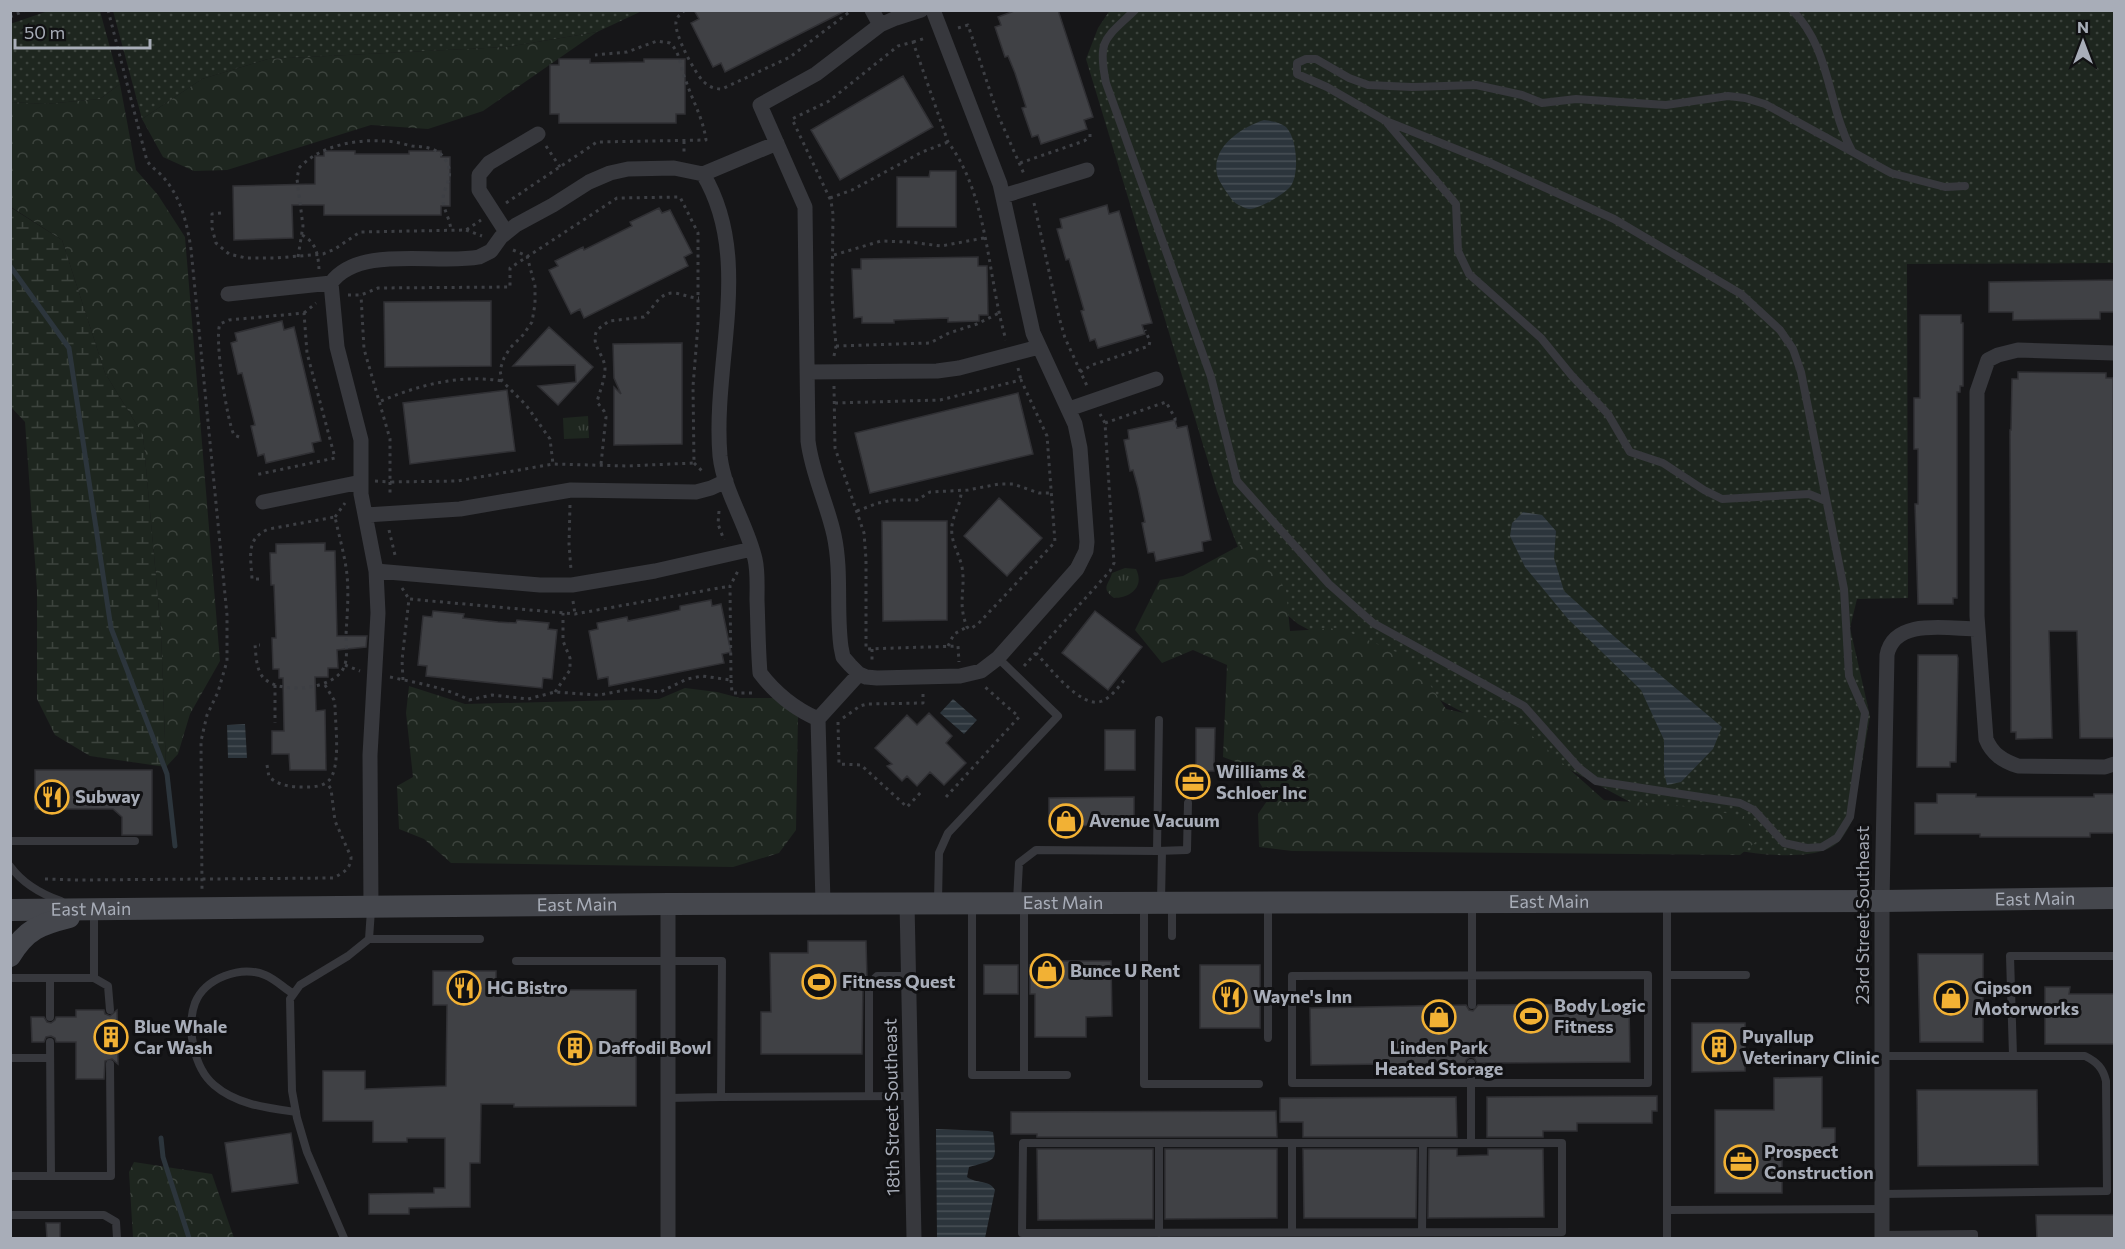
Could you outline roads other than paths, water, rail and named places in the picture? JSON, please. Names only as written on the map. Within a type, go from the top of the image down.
[{"type":"main road","name":"East Main","points":[[10,910],[823,903],[1882,901],[2115,898]]},
{"type":"main road","points":[[10,956],[21,939],[36,928],[46,923],[94,911]]},
{"type":"street","points":[[872,10],[880,25]]},
{"type":"street","points":[[921,10],[880,25],[816,74],[760,105],[806,207],[810,459],[834,535],[838,560],[843,657],[859,674],[878,678],[971,674],[981,671],[998,658],[1077,569],[1086,551],[1087,530],[1080,448],[1069,409],[1030,320],[1004,196],[933,10]]},
{"type":"street","points":[[502,237],[479,190],[479,175],[489,163],[538,134]]},
{"type":"street","points":[[228,294],[325,284],[360,263],[373,260],[471,259],[485,255],[502,237],[589,182],[610,173],[628,169],[674,168],[703,174],[777,143]]},
{"type":"street","points":[[1004,196],[1087,170]]},
{"type":"street","points":[[703,174],[720,210],[726,238],[728,319],[723,346],[719,412],[721,460],[726,481],[752,549],[757,573],[760,673],[801,711],[818,719]]},
{"type":"street","points":[[325,284],[337,347],[360,440],[363,503],[376,571],[378,613],[369,754],[371,908]]},
{"type":"street","points":[[807,372],[937,371],[959,368],[1040,347]]},
{"type":"street","points":[[2115,353],[2018,350],[1998,355],[1988,360],[1977,392],[1978,629],[1984,730],[1990,748],[2007,762],[2018,766],[2095,767],[2115,764]]},
{"type":"street","points":[[1069,409],[1156,379]]},
{"type":"street","points":[[366,515],[460,509],[571,490],[696,492],[726,481]]},
{"type":"street","points":[[263,502],[361,482]]},
{"type":"street","points":[[376,571],[540,585],[572,585],[655,571],[752,549]]},
{"type":"street","name":"23rd Street Southeast","points":[[1882,1237],[1882,901],[1886,664],[1890,644],[1904,631],[1978,629]]},
{"type":"street","points":[[823,903],[818,719],[859,674]]},
{"type":"street","name":"18th Street Southeast","points":[[907,903],[914,1239]]},
{"type":"street","points":[[668,904],[668,1239]]},
{"type":"lane","points":[[1135,10],[1107,37],[1100,56],[1106,83],[1211,377],[1237,481],[1329,584],[1373,623],[1524,706],[1580,768],[1596,781],[1740,802],[1754,810],[1784,843],[1807,848],[1822,847],[1837,838],[1850,817],[1865,712],[1849,676],[1844,590],[1801,372],[1793,349],[1780,330],[1741,294],[1614,219],[1486,161],[1386,121],[1327,87],[1297,74],[1297,63],[1306,59],[1316,59],[1349,78],[1368,85],[1412,87],[1476,85],[1522,95],[1542,103],[1576,99],[1666,105],[1728,96],[1744,98],[1765,104],[1891,173],[1945,187],[1965,186]]},
{"type":"lane","points":[[1792,10],[1803,21],[1822,57],[1842,132],[1853,152]]},
{"type":"lane","points":[[1386,121],[1456,204],[1458,251],[1469,274],[1541,338],[1572,376],[1608,414],[1630,452],[1663,464],[1722,499],[1809,494],[1826,501]]},
{"type":"lane","points":[[938,903],[939,853],[948,833],[1058,716],[998,658]]},
{"type":"lane","points":[[1159,720],[1159,902],[1144,1084],[1259,1084]]},
{"type":"lane","points":[[1024,1075],[1019,863],[1036,850],[1187,850],[1188,803]]},
{"type":"lane","points":[[10,841],[135,841]]},
{"type":"lane","points":[[10,866],[30,886],[46,896],[94,911],[94,978]]},
{"type":"lane","points":[[1667,901],[1667,1239]]},
{"type":"lane","points":[[1159,902],[1172,936]]},
{"type":"lane","points":[[1268,902],[1268,1038]]},
{"type":"lane","points":[[1472,902],[1472,1005]]},
{"type":"lane","points":[[972,903],[972,1075],[1067,1075]]},
{"type":"lane","points":[[369,939],[371,908]]},
{"type":"lane","points":[[344,1239],[306,1152],[296,1112],[292,1091],[290,999],[292,993],[300,985],[348,957],[369,939],[480,939]]},
{"type":"lane","points":[[2013,1056],[2010,957],[2115,956]]},
{"type":"lane","points":[[516,961],[722,961],[721,1097]]},
{"type":"lane","points":[[292,993],[266,975],[246,971],[227,975],[202,991],[195,1003],[192,1020],[194,1047],[202,1071],[214,1085],[232,1097],[259,1107],[296,1112]]},
{"type":"lane","points":[[1648,975],[1648,1083],[1292,1083],[1292,976],[1472,976],[1648,975]]},
{"type":"lane","points":[[1667,975],[1746,975]]},
{"type":"lane","points":[[869,1096],[869,984],[877,976],[909,976]]},
{"type":"lane","points":[[10,978],[94,978],[108,986],[110,1010]]},
{"type":"lane","points":[[50,978],[50,1017]]},
{"type":"lane","points":[[50,1042],[51,1176]]},
{"type":"lane","points":[[1882,1056],[2085,1056],[2094,1060],[2104,1070],[2106,1081],[2107,1191],[1882,1194]]},
{"type":"lane","points":[[10,1058],[50,1058]]},
{"type":"lane","points":[[1471,1143],[1472,1063]]},
{"type":"lane","points":[[10,1176],[111,1176],[110,1064]]},
{"type":"lane","points":[[668,1098],[911,1096]]},
{"type":"lane","points":[[1023,1143],[1471,1143],[1562,1143],[1562,1232],[1440,1235],[1422,1232],[1022,1233],[1023,1143]]},
{"type":"lane","points":[[1159,1143],[1159,1233]]},
{"type":"lane","points":[[1292,1143],[1292,1232]]},
{"type":"lane","points":[[1422,1232],[1423,1143]]},
{"type":"lane","points":[[1667,1210],[1882,1209]]},
{"type":"lane","points":[[10,1215],[104,1215],[116,1222],[117,1239]]},
{"type":"lane","points":[[1882,1237],[1974,1234],[1974,1239]]},
{"type":"waterway","points":[[10,266],[69,348],[111,628],[167,774],[175,846]]},
{"type":"waterway","points":[[161,1138],[163,1157],[189,1238]]},
{"type":"place","name":"Williams & Schloer Inc","points":[[1193,782]]},
{"type":"place","name":"Subway","points":[[52,797]]},
{"type":"place","name":"Avenue Vacuum","points":[[1066,821]]},
{"type":"place","name":"Bunce U Rent","points":[[1047,971]]},
{"type":"place","name":"Fitness Quest","points":[[819,982]]},
{"type":"place","name":"HG Bistro","points":[[464,988]]},
{"type":"place","name":"Wayne's Inn","points":[[1230,997]]},
{"type":"place","name":"Gipson Motorworks","points":[[1951,998]]},
{"type":"place","name":"Body Logic Fitness","points":[[1531,1016]]},
{"type":"place","name":"Linden Park Heated Storage","points":[[1439,1017]]},
{"type":"place","name":"Blue Whale Car Wash","points":[[111,1037]]},
{"type":"place","name":"Puyallup Veterinary Clinic","points":[[1719,1047]]},
{"type":"place","name":"Daffodil Bowl","points":[[575,1048]]},
{"type":"place","name":"Prospect Construction","points":[[1741,1162]]}]
